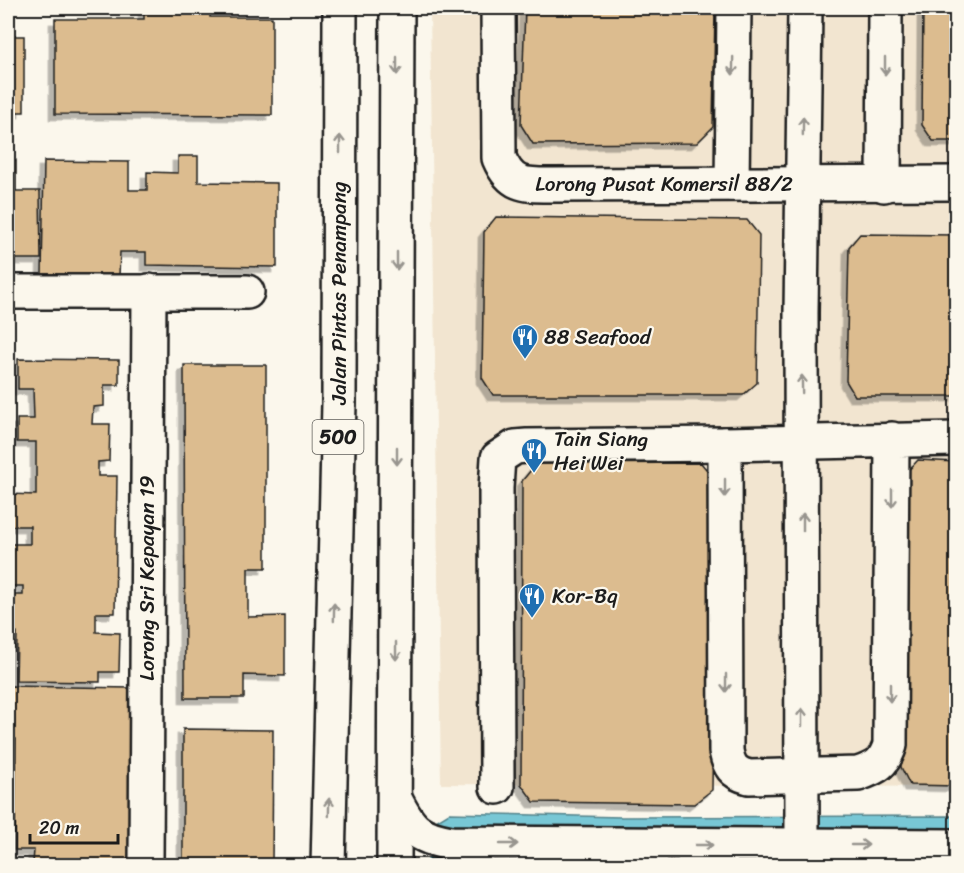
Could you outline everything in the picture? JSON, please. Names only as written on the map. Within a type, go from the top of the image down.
[{"type":"street","name":"Jalan Pintas Penampang","points":[[328,866],[339,403],[340,8]]},
{"type":"street","points":[[394,866],[397,8]]},
{"type":"street","name":"Lorong Pusat Komersil 88/2","points":[[498,8],[499,158],[506,173],[517,183],[534,185],[957,183]]},
{"type":"street","points":[[732,184],[734,8]]},
{"type":"street","points":[[805,8],[802,184],[802,776],[810,855]]},
{"type":"street","points":[[884,184],[885,8]]},
{"type":"street","name":"Lorong Sri Kepayan 19","points":[[146,866],[149,291]]},
{"type":"street","points":[[8,292],[247,292]]},
{"type":"street","points":[[725,444],[726,751],[729,765],[737,774],[748,777],[802,776],[858,774],[874,768],[886,759],[890,745],[892,439]]},
{"type":"street","points":[[497,787],[496,488],[498,458],[515,447],[527,446],[957,439]]},
{"type":"street","points":[[395,799],[406,822],[420,835],[450,843],[810,855],[957,846]]},
{"type":"shaded area","points":[[430,8],[956,8],[956,787],[441,784]]},
{"type":"water","points":[[449,813],[621,817],[956,816],[956,829],[451,827],[440,865],[427,866],[436,821]]},
{"type":"building","points":[[144,8],[210,8],[210,17],[272,17],[272,115],[55,114],[55,19],[144,19]]},
{"type":"building","points":[[525,8],[715,8],[713,127],[697,143],[533,144],[521,125]]},
{"type":"building","points":[[923,8],[956,8],[956,141],[933,141],[922,125]]},
{"type":"building","points":[[8,18],[13,18],[13,36],[24,36],[24,112],[8,112]]},
{"type":"building","points":[[178,156],[198,156],[198,182],[277,183],[277,267],[146,265],[146,252],[120,252],[119,276],[42,275],[44,161],[129,162],[129,190],[147,190],[147,172],[178,173]]},
{"type":"building","points":[[8,160],[16,160],[16,191],[40,191],[41,259],[8,259]]},
{"type":"building","points":[[496,217],[747,220],[759,235],[757,383],[743,395],[493,395],[482,378],[484,232]]},
{"type":"building","points":[[860,234],[956,235],[956,396],[855,396],[846,381],[849,247]]},
{"type":"building","points":[[18,359],[119,360],[119,385],[104,385],[104,406],[93,407],[92,424],[110,424],[109,461],[98,462],[98,476],[117,476],[115,613],[96,613],[96,632],[120,633],[119,672],[100,672],[100,682],[16,681],[17,633],[8,633],[8,595],[23,595],[23,586],[11,586],[11,544],[30,544],[30,526],[9,526],[9,494],[36,495],[36,442],[17,442],[17,419],[34,419],[33,389],[18,389]]},
{"type":"building","points":[[184,365],[266,365],[266,568],[248,568],[248,617],[285,616],[285,676],[244,675],[244,698],[185,698]]},
{"type":"building","points":[[918,460],[956,462],[956,786],[910,785],[901,767],[906,473]]},
{"type":"building","points":[[701,463],[716,481],[712,790],[694,804],[534,802],[521,784],[522,481],[536,464]]},
{"type":"building","points":[[8,686],[131,688],[129,866],[8,866],[8,862],[33,863],[34,850],[15,850],[16,739],[8,739]]},
{"type":"building","points":[[183,729],[273,730],[272,866],[183,866]]},
{"type":"place","name":"88 Seafood","points":[[525,360]]},
{"type":"place","name":"Tain Siang Hei Wei","points":[[534,474]]},
{"type":"place","name":"Kor-Bq","points":[[532,619]]}]
